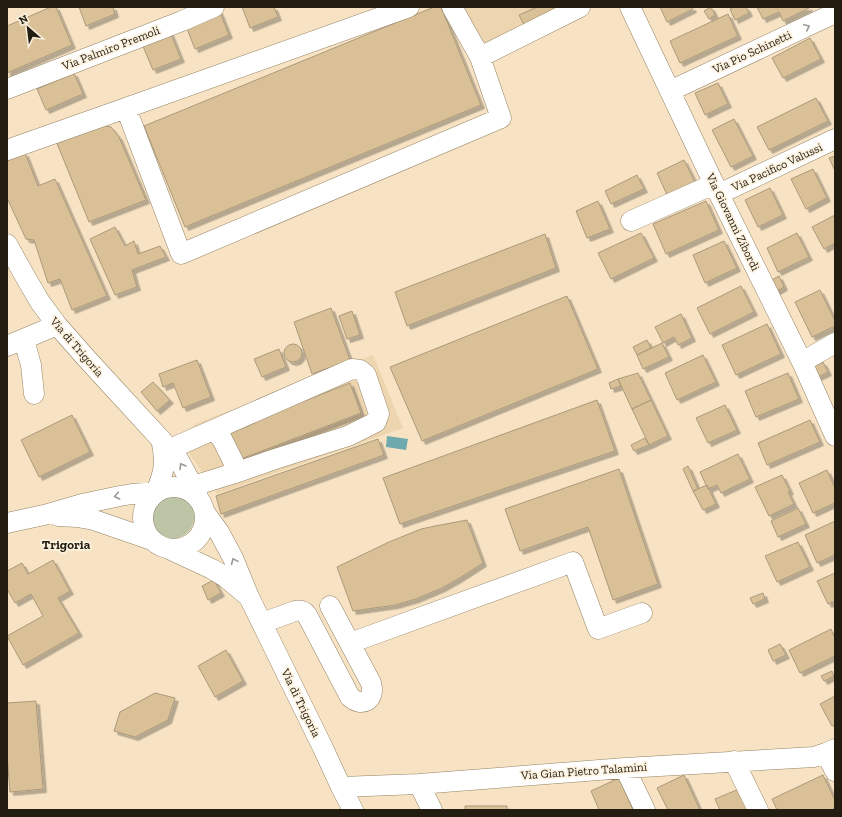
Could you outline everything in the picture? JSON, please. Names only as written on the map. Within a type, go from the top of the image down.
[{"type":"street","name":"Via Palmiro Premoli","points":[[7,89],[182,21],[214,7]]},
{"type":"street","points":[[7,150],[409,7]]},
{"type":"street","points":[[126,108],[181,254],[501,118],[480,57],[452,7]]},
{"type":"street","points":[[480,57],[580,7]]},
{"type":"street","name":"Via Giovanni Zibordi","points":[[630,7],[716,189],[802,362],[835,436]]},
{"type":"street","name":"Via Pio Schinetti","points":[[670,91],[835,13]]},
{"type":"street","name":"Via Pacifico Valussi","points":[[631,221],[716,189],[835,139]]},
{"type":"street","name":"Via di Trigoria","points":[[7,244],[40,302],[57,325],[177,457],[233,558],[249,597],[353,810]]},
{"type":"street","points":[[34,394],[31,365],[16,343],[57,325]]},
{"type":"street","points":[[802,362],[835,344]]},
{"type":"street","points":[[156,492],[164,470],[166,444],[214,430],[352,369],[360,370],[366,375],[379,414],[376,422],[348,436],[235,474],[199,499]]},
{"type":"street","points":[[214,430],[222,439],[234,463],[235,474]]},
{"type":"street","points":[[44,515],[68,516],[102,522],[152,540],[160,546],[169,549],[179,549],[196,541],[202,533],[205,524],[199,499],[191,491],[182,487],[173,486],[156,492],[148,500],[144,510],[143,521],[146,531],[152,540]]},
{"type":"street","points":[[7,522],[44,515],[82,504],[120,496],[156,492]]},
{"type":"street","name":"Via di Trigoria","points":[[169,549],[212,569],[234,584],[249,597]]},
{"type":"street","points":[[350,643],[572,562],[598,629],[642,613]]},
{"type":"street","points":[[262,623],[295,611],[299,610],[305,612],[350,697],[359,702],[365,701],[370,698],[372,694],[372,683],[330,606]]},
{"type":"street","name":"Via Gian Pietro Talamini","points":[[341,787],[419,784],[625,768],[814,757],[831,751],[835,771]]},
{"type":"street","points":[[734,761],[758,810]]},
{"type":"street","points":[[625,768],[645,810]]},
{"type":"street","points":[[419,784],[432,810]]},
{"type":"shaded area","points":[[462,7],[562,7],[482,47]]},
{"type":"shaded area","points":[[373,355],[403,428],[217,494],[184,446],[195,424]]},
{"type":"green space","points":[[171,491],[180,493],[188,498],[193,506],[195,515],[193,524],[188,532],[180,537],[171,539],[162,537],[154,532],[149,524],[147,515],[149,506],[154,498],[162,493]]},
{"type":"water","points":[[387,436],[408,439],[406,450],[386,447]]},
{"type":"building","points":[[51,7],[56,7],[72,45],[7,73],[7,26]]},
{"type":"building","points":[[79,7],[113,7],[115,14],[86,26]]},
{"type":"building","points":[[242,7],[274,7],[278,17],[250,28]]},
{"type":"building","points":[[434,7],[441,7],[481,105],[185,227],[144,126]]},
{"type":"building","points":[[537,7],[562,7],[524,25],[519,15]]},
{"type":"building","points":[[660,7],[692,7],[693,9],[667,22]]},
{"type":"building","points":[[711,7],[715,15],[709,19],[704,11]]},
{"type":"building","points":[[734,7],[746,7],[749,13],[735,20],[730,9]]},
{"type":"building","points":[[757,7],[809,8],[783,21],[779,12],[763,19]]},
{"type":"building","points":[[219,10],[229,35],[195,49],[185,24]]},
{"type":"building","points":[[728,14],[738,36],[680,63],[670,41]]},
{"type":"building","points":[[170,32],[181,59],[153,70],[142,44]]},
{"type":"building","points":[[810,38],[821,59],[783,78],[772,58]]},
{"type":"building","points":[[74,73],[83,94],[46,110],[37,89]]},
{"type":"building","points":[[718,83],[728,104],[705,115],[695,93]]},
{"type":"building","points":[[816,98],[828,121],[769,150],[757,127]]},
{"type":"building","points":[[734,119],[753,156],[731,167],[712,130]]},
{"type":"building","points":[[95,124],[111,127],[119,137],[146,200],[89,222],[56,141]]},
{"type":"building","points":[[25,153],[38,186],[55,179],[107,296],[72,310],[60,279],[48,283],[34,240],[26,239],[7,198],[7,161]]},
{"type":"building","points":[[835,156],[835,171],[829,158]]},
{"type":"building","points":[[684,160],[696,184],[668,197],[657,173]]},
{"type":"building","points":[[813,169],[827,198],[806,209],[791,179]]},
{"type":"building","points":[[637,175],[644,189],[611,204],[605,191]]},
{"type":"building","points":[[770,188],[783,215],[758,227],[745,200]]},
{"type":"building","points":[[598,201],[610,229],[587,238],[576,211]]},
{"type":"building","points":[[706,201],[719,230],[666,254],[653,224]]},
{"type":"building","points":[[835,215],[835,243],[824,249],[812,227]]},
{"type":"building","points":[[115,227],[125,246],[134,241],[138,254],[160,246],[166,257],[132,270],[137,287],[115,295],[90,239]]},
{"type":"building","points":[[641,233],[654,258],[611,279],[598,253]]},
{"type":"building","points":[[797,233],[809,257],[778,272],[767,248]]},
{"type":"building","points":[[545,234],[556,268],[407,326],[395,292]]},
{"type":"building","points":[[724,241],[737,268],[705,283],[693,255]]},
{"type":"building","points":[[779,276],[784,287],[775,292],[770,281]]},
{"type":"building","points":[[741,286],[754,312],[710,334],[697,308]]},
{"type":"building","points":[[820,290],[835,321],[835,326],[812,337],[795,302]]},
{"type":"building","points":[[567,296],[598,369],[422,441],[390,367]]},
{"type":"building","points":[[331,308],[350,360],[312,374],[294,322]]},
{"type":"building","points":[[352,311],[360,335],[347,339],[339,316]]},
{"type":"building","points":[[681,314],[692,338],[678,345],[674,337],[663,343],[655,327]]},
{"type":"building","points":[[767,324],[781,354],[736,375],[722,345]]},
{"type":"building","points":[[647,340],[651,348],[637,355],[633,347]]},
{"type":"building","points":[[662,343],[669,357],[643,369],[637,355]]},
{"type":"building","points":[[293,344],[299,347],[302,353],[299,359],[293,362],[287,359],[284,353],[287,347]]},
{"type":"building","points":[[279,349],[286,367],[262,377],[254,359]]},
{"type":"building","points":[[703,355],[716,382],[677,400],[665,373]]},
{"type":"building","points":[[197,360],[211,397],[183,408],[173,383],[163,387],[159,374]]},
{"type":"building","points":[[823,362],[828,372],[818,377],[813,367]]},
{"type":"building","points":[[638,373],[651,400],[632,409],[618,379]]},
{"type":"building","points":[[788,373],[799,399],[756,417],[745,391]]},
{"type":"building","points":[[618,379],[621,386],[611,389],[609,383]]},
{"type":"building","points":[[153,382],[170,400],[157,411],[141,392]]},
{"type":"building","points":[[350,383],[361,413],[241,459],[229,431]]},
{"type":"building","points":[[597,400],[615,451],[400,524],[383,478]]},
{"type":"building","points":[[651,400],[668,436],[649,445],[632,409]]},
{"type":"building","points":[[725,405],[737,430],[708,443],[696,418]]},
{"type":"building","points":[[72,415],[90,452],[39,477],[21,440]]},
{"type":"building","points":[[810,420],[820,442],[767,465],[758,443]]},
{"type":"building","points":[[645,438],[649,445],[634,451],[631,445]]},
{"type":"building","points":[[378,439],[384,455],[221,514],[216,496]]},
{"type":"building","points":[[738,454],[750,479],[721,493],[717,485],[708,489],[700,472]]},
{"type":"building","points":[[688,466],[698,489],[693,491],[683,469]]},
{"type":"building","points":[[619,469],[658,584],[613,600],[588,527],[520,551],[505,509]]},
{"type":"building","points":[[827,470],[835,488],[835,503],[813,513],[799,483]]},
{"type":"building","points":[[782,475],[790,491],[788,492],[794,504],[769,516],[755,487]]},
{"type":"building","points":[[707,485],[716,504],[703,510],[693,491]]},
{"type":"building","points":[[798,508],[806,524],[778,537],[771,521]]},
{"type":"building","points":[[467,520],[483,563],[442,588],[416,599],[395,605],[353,611],[337,567],[389,542],[421,529]]},
{"type":"building","points":[[835,521],[835,555],[817,563],[805,535]]},
{"type":"building","points":[[798,542],[810,567],[777,582],[765,556]]},
{"type":"building","points":[[53,560],[70,591],[58,598],[79,633],[23,665],[7,636],[43,616],[31,594],[15,603],[7,589],[7,571],[22,563],[28,574]]},
{"type":"building","points":[[835,573],[835,601],[828,604],[817,581]]},
{"type":"building","points":[[214,580],[221,593],[208,600],[202,586]]},
{"type":"building","points":[[763,593],[765,599],[753,604],[750,598]]},
{"type":"building","points":[[831,629],[835,638],[835,656],[800,673],[789,650]]},
{"type":"building","points":[[780,644],[786,655],[773,661],[768,650]]},
{"type":"building","points":[[226,650],[243,681],[215,697],[198,666]]},
{"type":"building","points":[[832,671],[834,676],[824,681],[821,676]]},
{"type":"building","points":[[155,693],[175,698],[168,720],[135,737],[114,731],[120,712]]},
{"type":"building","points":[[835,696],[835,724],[832,726],[820,704]]},
{"type":"building","points":[[36,701],[43,789],[10,792],[7,755],[7,703]]},
{"type":"building","points":[[684,775],[700,810],[668,810],[657,788]]},
{"type":"building","points":[[823,775],[835,800],[835,808],[831,810],[777,810],[772,799]]},
{"type":"building","points":[[619,778],[633,810],[599,810],[591,791]]},
{"type":"building","points":[[739,789],[749,810],[720,810],[715,799]]},
{"type":"building","points":[[465,806],[507,806],[507,810],[465,810]]},
{"type":"district","name":"Trigoria","points":[[66,544]]}]
